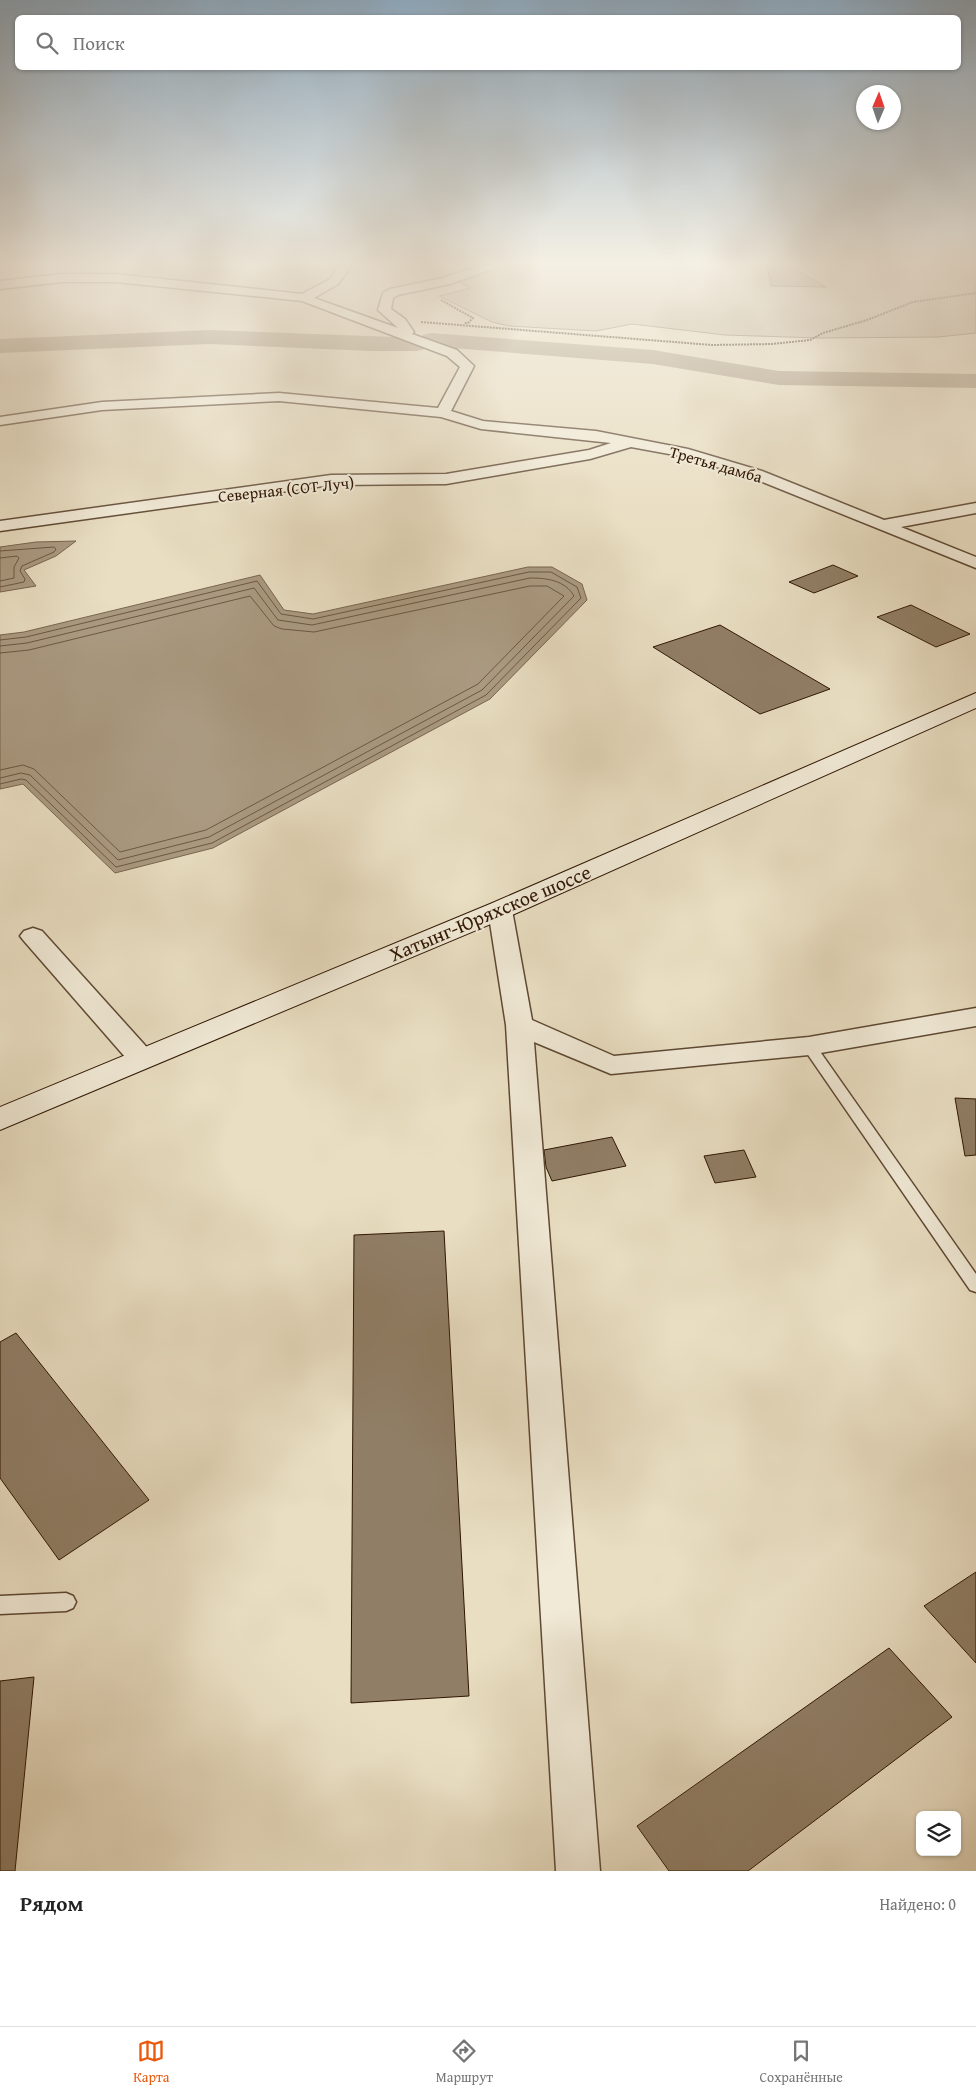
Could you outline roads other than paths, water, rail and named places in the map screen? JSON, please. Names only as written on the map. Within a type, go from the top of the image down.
[{"type":"main road","name":"Хатынг-Юряхское шоссе","points":[[0,1119],[500,910],[976,700]]},
{"type":"street","points":[[443,412],[467,366],[452,353]]},
{"type":"street","name":"Третья дамба","points":[[0,421],[102,406],[279,397],[443,412],[481,424],[596,436],[683,452],[756,474],[976,563]]},
{"type":"street","name":"Северная (СОТ Луч)","points":[[0,526],[331,480],[446,479],[590,454],[631,442]]},
{"type":"street","points":[[882,525],[976,508]]},
{"type":"street","points":[[500,910],[519,1025],[578,1871]]},
{"type":"street","points":[[34,936],[142,1059]]},
{"type":"street","points":[[519,1025],[611,1065],[809,1046],[976,1017]]},
{"type":"lane","points":[[809,1046],[976,1286]]},
{"type":"lane","points":[[0,1605],[66,1602]]},
{"type":"water","points":[[76,541],[56,556],[24,570],[36,586],[0,592],[0,547],[36,542]]},
{"type":"water","points":[[528,567],[552,567],[582,584],[587,600],[490,699],[213,848],[115,873],[23,784],[0,789],[0,635],[24,632],[260,575],[284,610],[313,614]]},
{"type":"waterway","points":[[605,353],[653,357],[779,378],[976,381]]}]
